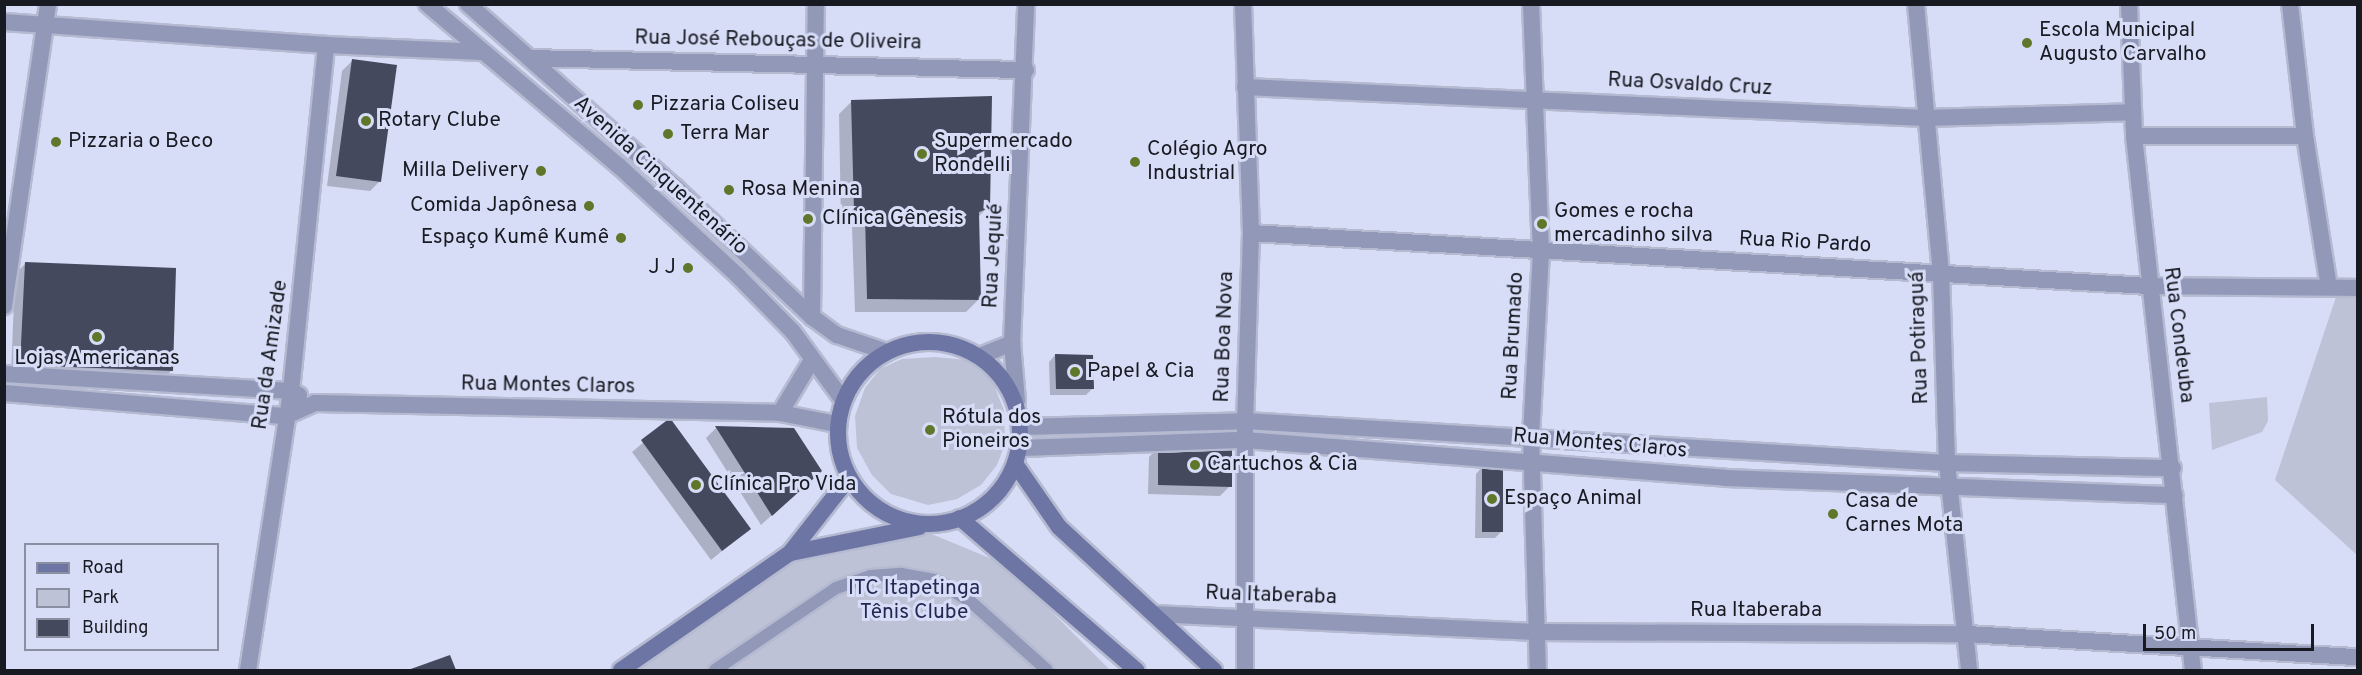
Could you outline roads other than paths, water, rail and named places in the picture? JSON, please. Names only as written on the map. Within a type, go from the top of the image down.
[{"type":"main road","points":[[790,553],[931,524],[960,518],[979,510],[1002,490],[1019,457],[1022,427],[1017,401],[1002,375],[980,356],[931,344],[887,352],[865,367],[843,400],[837,424],[841,458],[848,479],[881,511],[905,521],[931,524]]},
{"type":"main road","points":[[1019,457],[1059,527],[1214,670]]},
{"type":"main road","points":[[621,670],[790,553],[848,479]]},
{"type":"main road","points":[[960,518],[1136,670]]},
{"type":"street","points":[[4,306],[48,4]]},
{"type":"street","name":"Avenida Cinquentenário","points":[[428,4],[689,230],[767,304],[843,400]]},
{"type":"street","name":"Avenida Cinquentenário","points":[[468,4],[675,187],[812,317],[837,335],[887,352]]},
{"type":"street","points":[[812,317],[816,4]]},
{"type":"street","name":"Rua Jequié","points":[[1017,401],[1012,343],[1026,70],[1026,4]]},
{"type":"street","name":"Rua Boa Nova","points":[[1243,4],[1251,233],[1245,422],[1245,670]]},
{"type":"street","name":"Rua Brumado","points":[[1531,4],[1541,252],[1532,437],[1538,670]]},
{"type":"street","name":"Rua Potiraguá","points":[[1916,4],[1924,118],[1941,272],[1947,463],[1968,670]]},
{"type":"street","name":"Rua Condeuba","points":[[2129,4],[2134,136],[2149,286],[2173,468],[2193,670]]},
{"type":"street","points":[[2290,4],[2305,136],[2329,287]]},
{"type":"street","points":[[4,22],[326,45],[482,52]]},
{"type":"street","name":"Rua da Amizade","points":[[248,670],[291,391],[326,45]]},
{"type":"street","name":"Rua José Rebouças de Oliveira","points":[[529,58],[1026,70]]},
{"type":"street","name":"Rua Osvaldo Cruz","points":[[1245,87],[1924,118],[2133,112]]},
{"type":"street","points":[[2134,136],[2305,136]]},
{"type":"street","name":"Rua Rio Pardo","points":[[1251,233],[1541,252],[1941,272],[2149,286],[2358,288]]},
{"type":"street","points":[[980,356],[1012,343]]},
{"type":"street","points":[[780,413],[812,360]]},
{"type":"street","name":"Rua Montes Claros","points":[[4,374],[291,391],[315,403],[780,413],[837,424]]},
{"type":"street","name":"Rua Montes Claros","points":[[4,393],[286,416],[315,403]]},
{"type":"street","name":"Rua Montes Claros","points":[[1022,427],[1245,422],[1947,463],[2173,468]]},
{"type":"street","name":"Rua Montes Claros","points":[[1019,457],[1245,440],[1532,460],[1726,478],[1950,489],[2175,495]]},
{"type":"street","name":"Rua Itaberaba","points":[[1154,614],[1246,616],[1536,632],[1966,634],[2192,650],[2358,657]]},
{"type":"lane","points":[[715,670],[836,588],[870,576],[901,574],[934,580],[969,601],[1047,670]]},
{"type":"place","name":"Escola Municipal Augusto Carvalho","points":[[2027,43]]},
{"type":"place","name":"Pizzaria Coliseu","points":[[638,105]]},
{"type":"place","name":"Rotary Clube","points":[[366,121]]},
{"type":"place","name":"Terra Mar","points":[[668,134]]},
{"type":"place","name":"Pizzaria o Beco","points":[[56,142]]},
{"type":"place","name":"Supermercado Rondelli","points":[[922,154]]},
{"type":"place","name":"Colégio Agro Industrial","points":[[1135,162]]},
{"type":"place","name":"Milla Delivery","points":[[541,171]]},
{"type":"place","name":"Rosa Menina","points":[[729,190]]},
{"type":"place","name":"Comida Japônesa","points":[[589,206]]},
{"type":"place","name":"Clínica Gênesis","points":[[808,219]]},
{"type":"place","name":"Gomes e rocha mercadinho silva","points":[[1542,224]]},
{"type":"place","name":"Espaço Kumê Kumê","points":[[621,238]]},
{"type":"place","name":"J J","points":[[688,268]]},
{"type":"place","name":"Lojas Americanas","points":[[97,337]]},
{"type":"place","name":"Papel & Cia","points":[[1075,372]]},
{"type":"place","name":"Rótula dos Pioneiros","points":[[930,430]]},
{"type":"place","name":"Cartuchos & Cia","points":[[1195,465]]},
{"type":"place","name":"Clínica Pro Vida","points":[[696,485]]},
{"type":"place","name":"Espaço Animal","points":[[1492,499]]},
{"type":"place","name":"Casa de Carnes Mota","points":[[1833,514]]},
{"type":"park label","name":"ITC Itapetinga Tênis Clube","points":[[914,601]]}]
